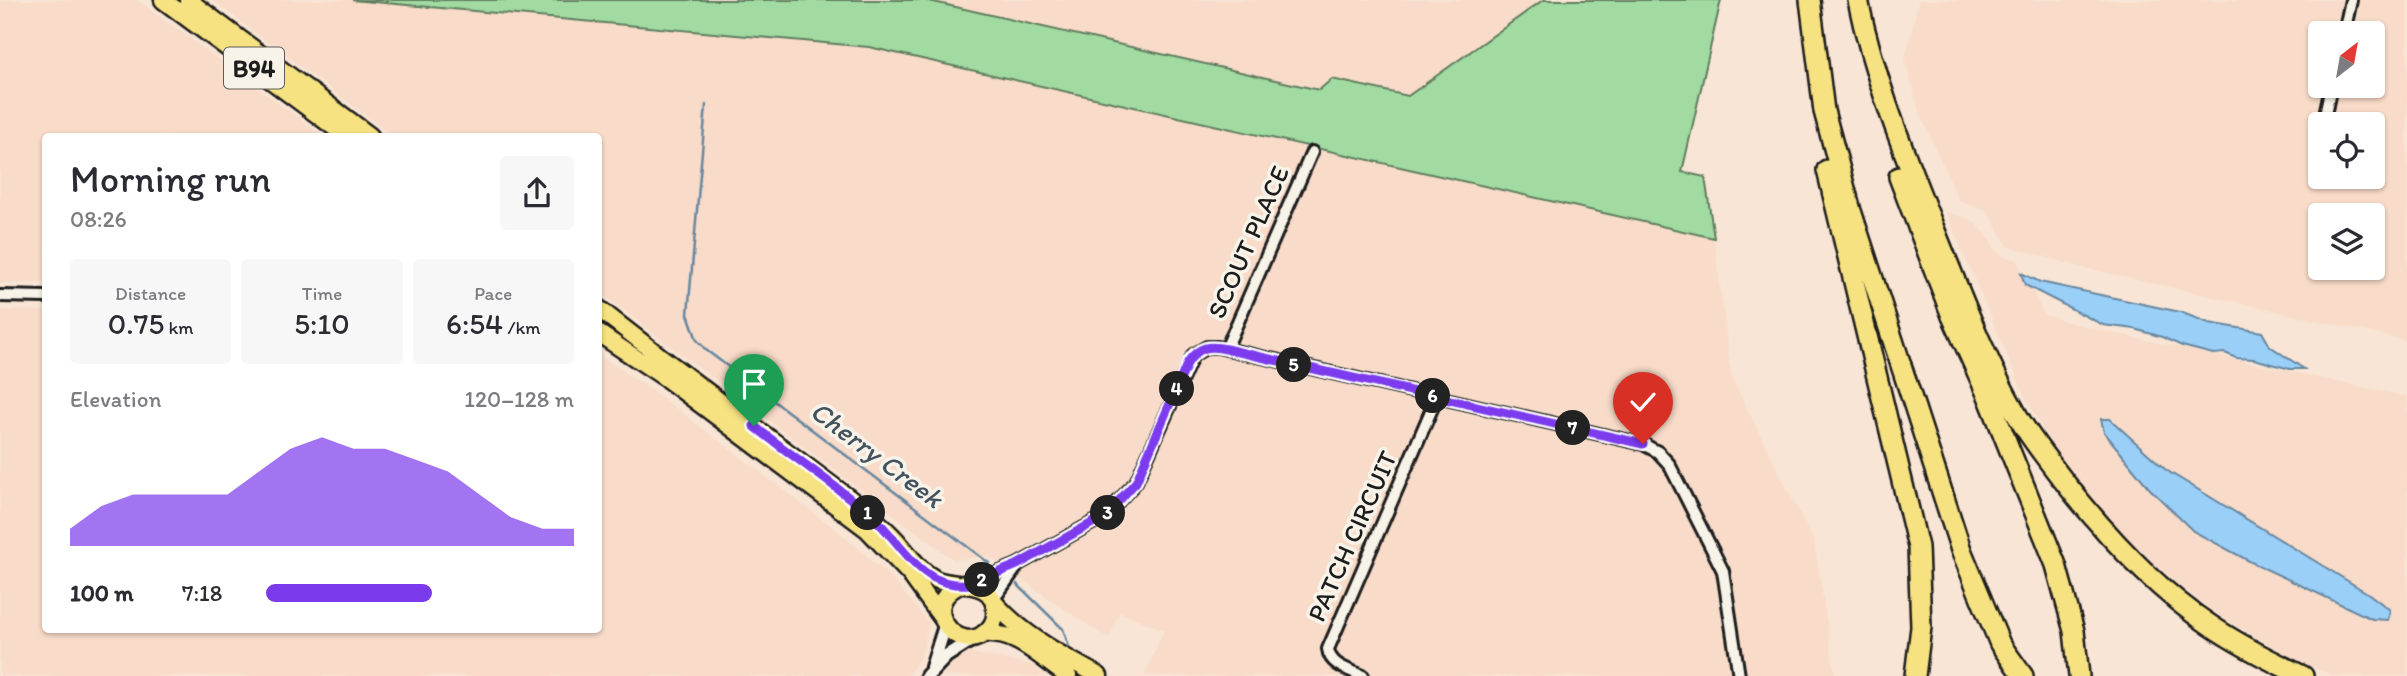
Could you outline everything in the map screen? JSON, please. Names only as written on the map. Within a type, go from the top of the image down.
[{"type":"highway","points":[[1803,0],[1802,12],[1814,112],[1918,547],[1921,627],[1915,676]]},
{"type":"highway","points":[[1810,0],[1825,111],[1851,211],[1961,550],[2000,644],[2023,676]]},
{"type":"highway","points":[[1856,0],[1867,79],[1887,144],[1952,316],[1988,396],[2056,565],[2074,631],[2079,676]]},
{"type":"highway","points":[[1856,0],[1877,78],[1899,140],[1968,314],[2018,418],[2080,501],[2118,545],[2150,575],[2210,625],[2262,657],[2303,676]]},
{"type":"main road","name":"B94","points":[[163,0],[342,133]]},
{"type":"main road","name":"B94","points":[[188,0],[366,133]]},
{"type":"main road","points":[[602,310],[862,508],[922,570],[946,583],[967,584],[985,590],[1003,613],[1040,642],[1099,676]]},
{"type":"main road","points":[[602,336],[667,379],[867,529],[910,574],[943,622],[958,637],[1005,635],[1021,641],[1068,676]]},
{"type":"main road","points":[[943,622],[943,600],[955,587],[967,584]]},
{"type":"main road","points":[[980,636],[993,623],[993,600]]},
{"type":"street","points":[[2347,21],[2351,0]]},
{"type":"street","name":"SCOUT PLACE","points":[[1226,349],[1312,152]]},
{"type":"street","points":[[0,296],[42,297]]},
{"type":"street","points":[[967,584],[1017,565],[1105,516],[1136,482],[1193,355],[1207,347],[1226,349],[1643,444],[1658,452],[1669,464],[1723,571],[1739,676]]},
{"type":"street","name":"PATCH CIRCUIT","points":[[1363,676],[1334,662],[1328,649],[1437,397]]},
{"type":"street","points":[[993,600],[1017,565]]},
{"type":"street","points":[[929,673],[943,622]]},
{"type":"street","points":[[929,673],[956,649],[980,636]]},
{"type":"shaded area","points":[[0,0],[137,0],[319,133],[42,133],[42,283],[0,283]]},
{"type":"shaded area","points":[[212,0],[352,0],[869,47],[1714,238],[1731,377],[1814,542],[1835,676],[1144,676],[1164,630],[1120,612],[1108,639],[988,556],[954,560],[602,294],[602,133],[389,133]]},
{"type":"shaded area","points":[[925,0],[1543,0],[1408,96],[1332,79],[1320,90]]},
{"type":"shaded area","points":[[1919,0],[2407,0],[2407,341],[2081,267],[2008,246],[1987,210],[1960,202],[1920,114],[1905,60]]},
{"type":"shaded area","points":[[1946,212],[1972,220],[1986,234],[1996,251],[2017,260],[2044,315],[2085,327],[2407,397],[2407,676],[2335,676],[2301,662],[2226,620],[2181,587],[2129,540],[2087,495],[2051,444],[2025,396]]},
{"type":"shaded area","points":[[0,310],[42,311],[42,633],[602,633],[602,357],[661,397],[844,536],[891,578],[929,623],[921,656],[907,676],[0,676]]},
{"type":"shaded area","points":[[966,652],[1032,665],[1047,676],[942,676],[955,660]]},
{"type":"green space","points":[[352,0],[925,0],[1319,90],[1332,79],[1408,96],[1543,0],[1721,0],[1682,172],[1705,177],[1714,238],[869,47]]},
{"type":"water","points":[[2021,273],[2040,282],[2180,312],[2209,323],[2262,332],[2270,346],[2304,369],[2290,369],[2254,359],[2236,358],[2225,353],[2213,354],[2135,329],[2103,325],[2025,285]]},
{"type":"water","points":[[2101,419],[2110,419],[2166,470],[2369,594],[2390,610],[2388,620],[2372,619],[2251,562],[2193,531],[2149,488],[2104,432]]},
{"type":"waterway","name":"Cherry Creek","points":[[706,105],[688,314],[697,340],[706,350],[989,563]]},
{"type":"waterway","name":"Cherry Creek","points":[[1017,584],[1063,629],[1069,647]]},
{"type":"route","points":[[754,426],[862,508],[922,570],[946,583],[963,584],[992,577],[1105,516],[1136,482],[1188,362],[1199,350],[1207,347],[1218,347],[1643,444]]}]
